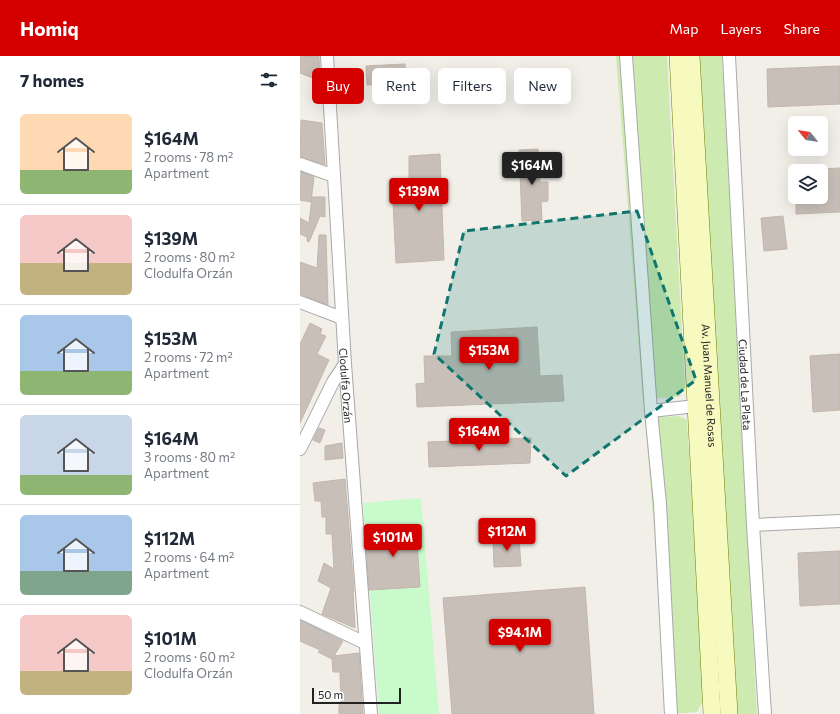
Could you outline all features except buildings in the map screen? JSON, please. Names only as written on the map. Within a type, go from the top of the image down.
[{"type":"main road","name":"Av. Juan Manuel de Rosas","points":[[678,56],[712,714]]},
{"type":"main road","name":"Av. Juan Manuel de Rosas","points":[[691,56],[729,714]]},
{"type":"street","name":"Clodulfa Orzán","points":[[327,56],[345,364],[365,643],[372,714]]},
{"type":"street","points":[[626,56],[651,411],[660,504],[672,714]]},
{"type":"street","name":"Ciudad de La Plata","points":[[729,56],[753,525],[765,714]]},
{"type":"street","points":[[300,164],[334,176]]},
{"type":"street","points":[[300,302],[342,318]]},
{"type":"street","points":[[300,449],[333,382],[345,364]]},
{"type":"street","points":[[651,411],[696,406]]},
{"type":"street","points":[[753,525],[840,521]]},
{"type":"street","points":[[300,612],[365,643]]},
{"type":"highlighted area","points":[[637,211],[696,380],[566,476],[434,354],[464,231]]},
{"type":"green space","points":[[616,56],[667,56],[685,389],[679,397],[643,399]]},
{"type":"green space","points":[[698,56],[722,56],[757,714],[736,714]]},
{"type":"green space","points":[[679,416],[687,420],[704,698],[697,712],[669,714],[645,418]]},
{"type":"green space","points":[[421,498],[439,714],[379,714],[363,503]]}]
